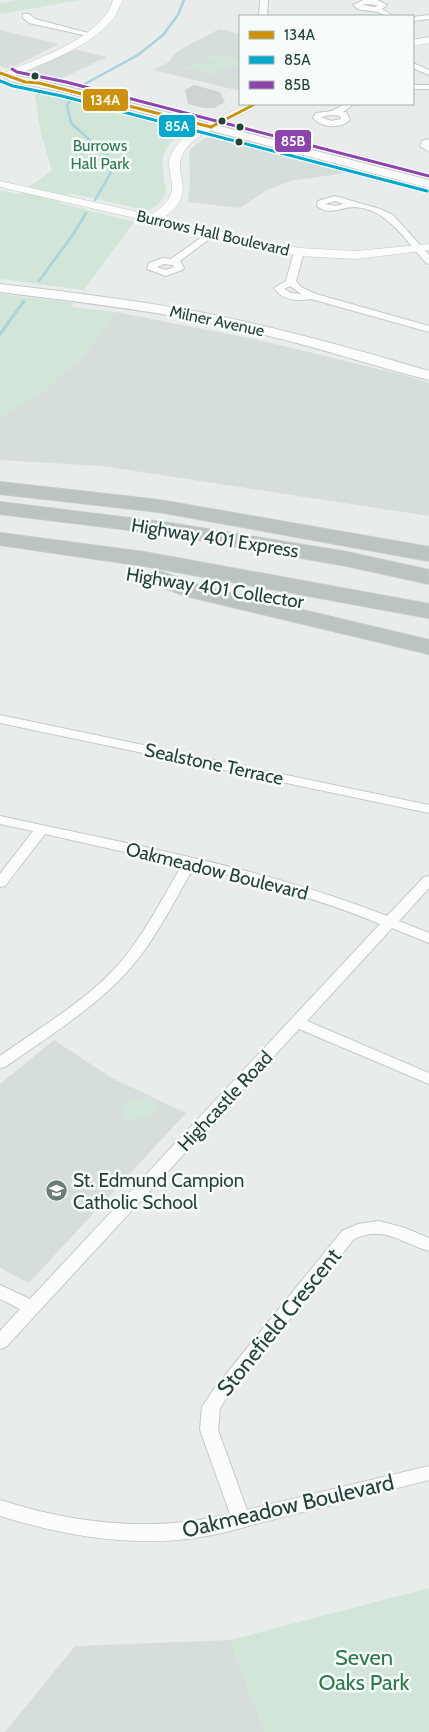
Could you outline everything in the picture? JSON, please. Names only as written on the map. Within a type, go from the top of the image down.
[{"type":"highway","points":[[0,488],[159,506],[210,509],[358,530],[429,543]]},
{"type":"highway","points":[[159,506],[429,554]]},
{"type":"highway","name":"Highway 401 Express","points":[[0,508],[170,529],[347,559],[429,577]]},
{"type":"highway","name":"Highway 401 Express","points":[[0,529],[163,551],[429,595]]},
{"type":"highway","points":[[0,539],[144,559],[429,611]]},
{"type":"highway","name":"Highway 401 Collector","points":[[0,555],[159,578],[429,624]]},
{"type":"highway","points":[[347,559],[429,570]]},
{"type":"highway","points":[[159,578],[194,592],[429,647]]},
{"type":"main road","points":[[4,74],[20,80],[38,82],[429,184]]},
{"type":"main road","name":"Milner Avenue","points":[[0,288],[112,302],[204,317],[301,340],[429,376]]},
{"type":"street","points":[[4,74],[101,26],[110,17],[118,0]]},
{"type":"street","points":[[264,0],[264,15]]},
{"type":"street","points":[[377,9],[387,15]]},
{"type":"street","points":[[26,16],[32,21],[88,34]]},
{"type":"street","points":[[414,19],[429,17]]},
{"type":"street","points":[[414,43],[429,40]]},
{"type":"street","points":[[414,66],[429,73]]},
{"type":"street","points":[[414,87],[429,87]]},
{"type":"street","points":[[153,219],[172,204],[179,192],[174,159],[179,148],[211,127],[254,105]]},
{"type":"street","points":[[334,113],[348,105]]},
{"type":"street","points":[[429,142],[425,143],[424,146],[429,149]]},
{"type":"street","name":"Burrows Hall Boulevard","points":[[0,184],[299,252],[356,255],[429,246]]},
{"type":"street","points":[[352,205],[382,212],[390,217],[429,261]]},
{"type":"street","points":[[173,262],[213,232]]},
{"type":"street","points":[[299,252],[291,282],[279,288],[286,296],[313,296]]},
{"type":"street","points":[[291,282],[298,289],[313,296],[429,329]]},
{"type":"street","name":"Sealstone Terrace","points":[[0,719],[429,809]]},
{"type":"street","name":"Oakmeadow Boulevard","points":[[0,820],[190,862],[288,886],[338,902],[429,938]]},
{"type":"street","points":[[0,883],[42,829]]},
{"type":"street","points":[[0,1063],[64,1019],[104,986],[120,970],[140,946],[190,862]]},
{"type":"street","name":"Highcastle Road","points":[[0,1342],[429,880]]},
{"type":"street","points":[[298,1023],[429,1080]]},
{"type":"street","name":"Stonefield Crescent","points":[[241,1520],[209,1430],[212,1407],[220,1394],[348,1235],[357,1230],[376,1227],[393,1229],[429,1246]]},
{"type":"street","points":[[0,1291],[32,1308]]},
{"type":"street","name":"Oakmeadow Boulevard","points":[[0,1508],[72,1527],[112,1533],[172,1533],[202,1530],[429,1474]]},
{"type":"shaded area","points":[[219,29],[239,34],[239,91],[153,70],[169,62],[176,52]]},
{"type":"shaded area","points":[[0,30],[59,44],[9,69],[0,66]]},
{"type":"shaded area","points":[[74,49],[107,57],[54,82],[22,73]]},
{"type":"shaded area","points":[[207,137],[345,173],[291,181],[267,190],[240,208],[188,202],[190,181],[189,151]]},
{"type":"shaded area","points":[[116,312],[263,341],[429,383],[429,516],[102,466],[0,460],[0,416],[39,394],[83,357]]},
{"type":"shaded area","name":"St. Edmund Campion Catholic School","points":[[54,1040],[112,1078],[186,1113],[29,1283],[0,1268],[0,1084]]},
{"type":"shaded area","points":[[230,1640],[265,1732],[5,1732],[75,1646]]},
{"type":"green space","points":[[18,0],[81,0],[0,14],[0,3]]},
{"type":"green space","points":[[212,54],[239,59],[239,67],[223,68],[210,75],[204,73],[207,71],[184,69],[198,62],[209,65],[215,62],[204,58]]},
{"type":"green space","name":"Burrows Hall Park","points":[[34,91],[142,119],[182,132],[170,144],[163,156],[166,194],[160,203],[154,207],[145,210],[69,193],[59,203],[134,222],[84,290],[0,279],[0,190],[18,194],[52,171],[41,133]]},
{"type":"green space","points":[[0,294],[73,303],[72,307],[116,312],[83,357],[39,394],[0,416]]},
{"type":"green space","points":[[129,1098],[145,1100],[156,1105],[157,1110],[149,1118],[131,1118],[129,1120],[122,1116],[124,1114],[123,1106]]},
{"type":"green space","name":"Seven Oaks Park","points":[[429,1588],[429,1732],[265,1732],[230,1640]]},
{"type":"building","points":[[194,85],[220,92],[225,102],[214,108],[204,108],[188,104],[185,90]]},
{"type":"waterway","points":[[95,200],[110,174],[114,162],[71,123],[67,105],[81,86],[138,55],[163,35],[178,15],[184,0]]},
{"type":"waterway","points":[[39,281],[74,233],[86,213]]},
{"type":"waterway","points":[[0,334],[24,301]]},
{"type":"transit line","name":"85B","points":[[12,69],[17,72],[66,82],[429,176]]},
{"type":"transit line","name":"134A","points":[[0,73],[25,82],[39,83],[211,127]]},
{"type":"transit line","name":"85A","points":[[0,81],[13,86],[62,96],[427,191]]},
{"type":"transit line","name":"134A","points":[[211,127],[253,105]]},
{"type":"place","name":"St. Edmund Campion Catholic School","points":[[57,1191]]}]
